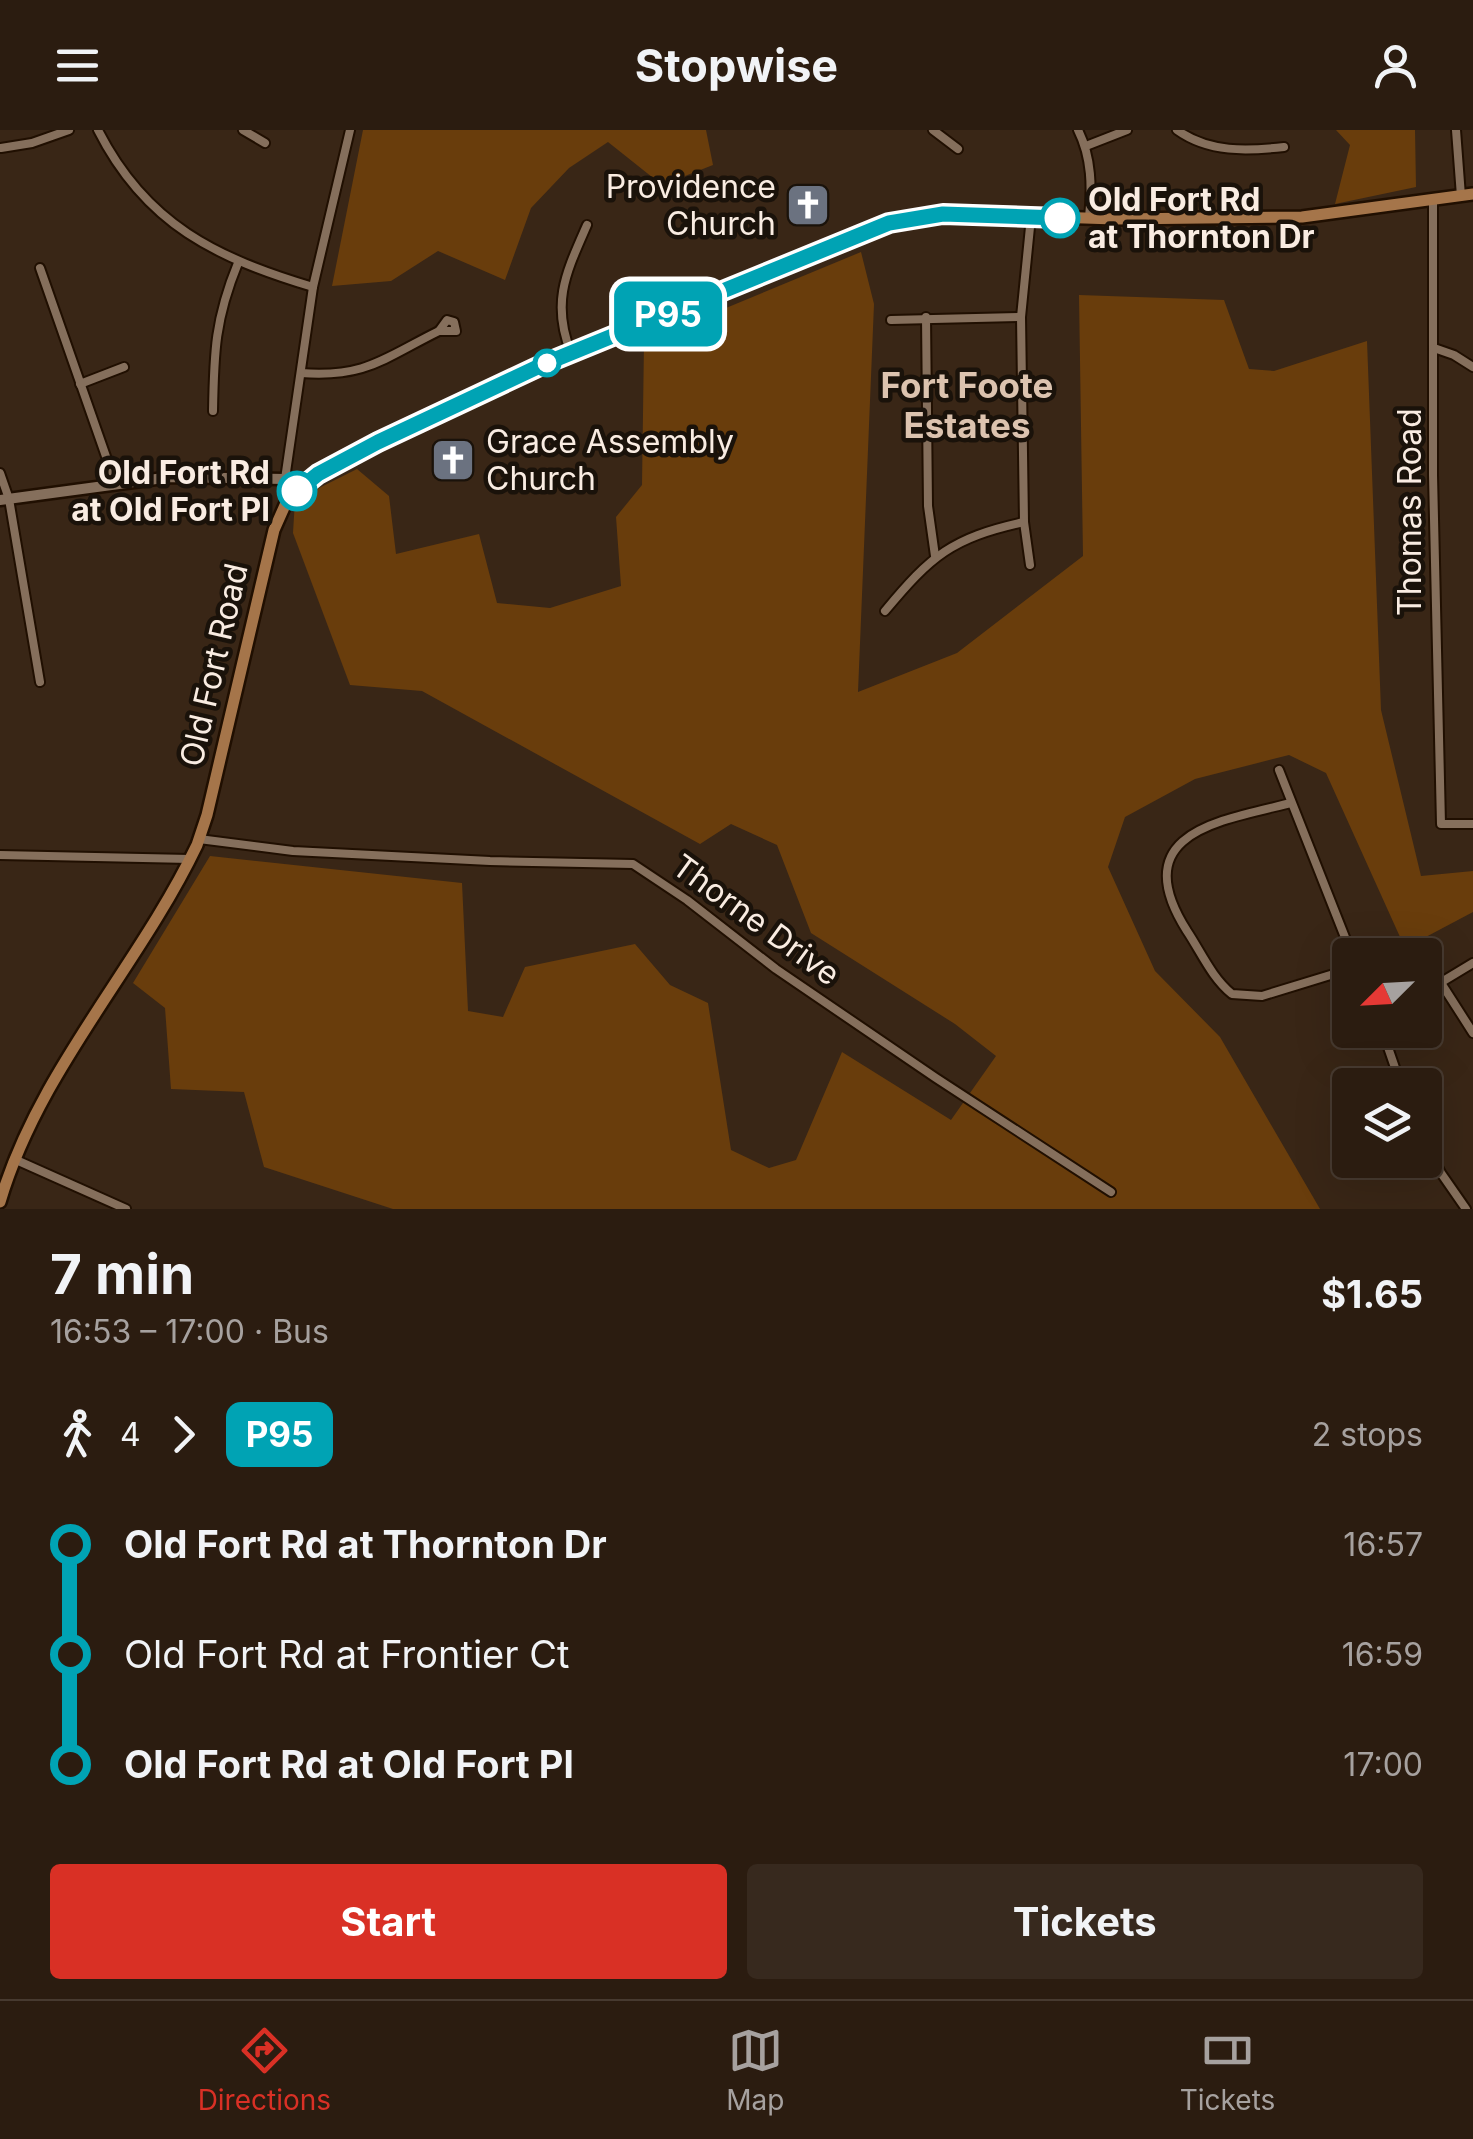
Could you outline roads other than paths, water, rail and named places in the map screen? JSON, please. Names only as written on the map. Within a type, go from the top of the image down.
[{"type":"main road","name":"Old Fort Road","points":[[0,1202],[14,1159],[55,1078],[199,839],[274,530],[286,503],[305,483],[412,426],[570,353],[899,220],[960,214],[1288,218],[1467,195]]},
{"type":"main road","points":[[0,1152],[14,1159]]},
{"type":"street","points":[[1,148],[69,130]]},
{"type":"street","points":[[98,130],[124,171],[169,220],[198,242],[238,263],[313,287]]},
{"type":"street","points":[[243,130],[266,143]]},
{"type":"street","points":[[285,479],[313,287],[350,130]]},
{"type":"street","points":[[934,130],[958,150]]},
{"type":"street","points":[[1078,130],[1086,146],[1090,175],[1089,218]]},
{"type":"street","points":[[1086,146],[1126,130]]},
{"type":"street","points":[[1177,130],[1198,143],[1231,150],[1284,147]]},
{"type":"street","points":[[1456,130],[1467,195]]},
{"type":"street","name":"Thomas Road","points":[[1433,200],[1433,494],[1441,824],[1473,824]]},
{"type":"street","points":[[1030,565],[1024,522],[1021,316],[1031,217]]},
{"type":"street","points":[[570,353],[560,322],[562,292],[587,225]]},
{"type":"street","points":[[214,411],[218,322],[238,263]]},
{"type":"street","points":[[40,268],[116,485]]},
{"type":"street","points":[[890,320],[1021,316]]},
{"type":"street","points":[[926,318],[928,506],[935,556]]},
{"type":"street","points":[[301,373],[332,375],[357,371],[439,330]]},
{"type":"street","points":[[1434,348],[1473,367]]},
{"type":"street","points":[[80,384],[124,367]]},
{"type":"street","points":[[0,473],[40,682]]},
{"type":"street","points":[[5,500],[171,477],[285,479],[305,483]]},
{"type":"street","points":[[884,610],[935,556],[983,532],[1024,522]]},
{"type":"street","points":[[1279,770],[1345,938]]},
{"type":"street","points":[[1291,803],[1212,824],[1186,837],[1172,852],[1166,868],[1170,900],[1213,972],[1232,994],[1262,996],[1332,975]]},
{"type":"street","name":"Thorne Drive","points":[[199,839],[292,850],[632,864],[920,1068],[1111,1192]]},
{"type":"street","points":[[0,854],[190,859]]},
{"type":"street","points":[[1442,982],[1473,963]]},
{"type":"street","points":[[1442,985],[1473,1032]]},
{"type":"street","points":[[14,1159],[126,1209]]},
{"type":"street","points":[[1442,1174],[1466,1209]]},
{"type":"place","name":"Providence Church","points":[[808,205]]},
{"type":"place","name":"Old Fort Rd at Thornton Dr","points":[[1060,218]]},
{"type":"place","name":"Grace Assembly Church","points":[[453,460]]},
{"type":"place","name":"Old Fort Rd at Old Fort Pl","points":[[297,491]]},
{"type":"district","name":"Fort Foote Estates","points":[[967,406]]}]
